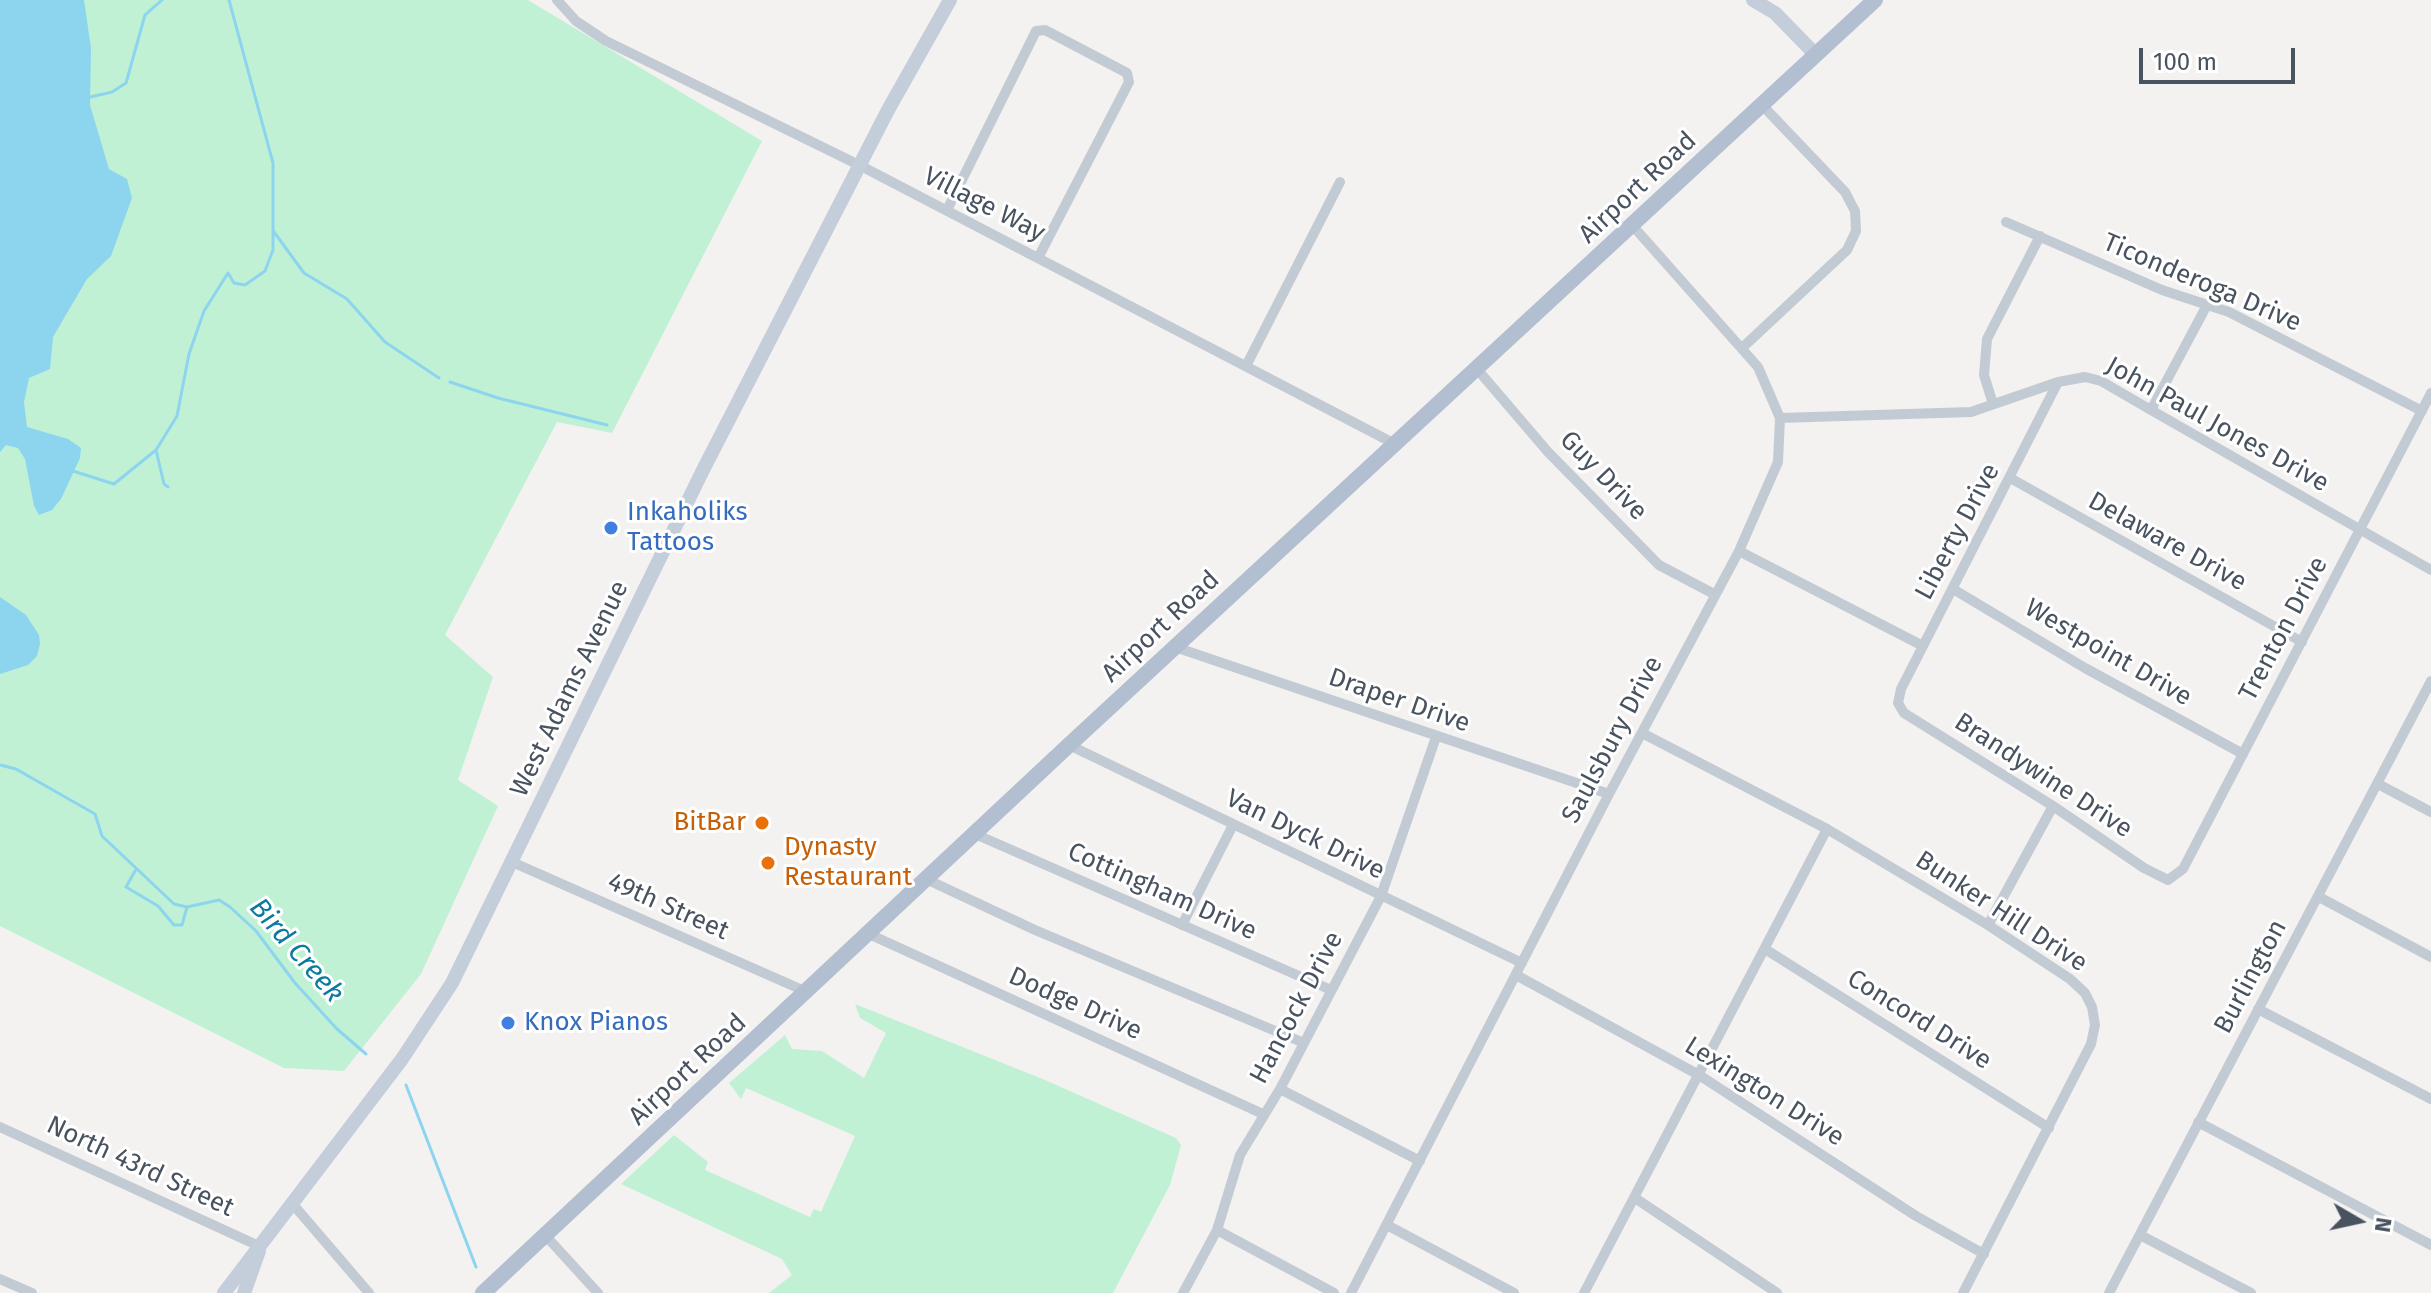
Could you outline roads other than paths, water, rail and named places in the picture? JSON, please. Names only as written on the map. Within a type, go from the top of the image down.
[{"type":"main road","name":"West Adams Avenue","points":[[224,1293],[402,1059],[452,983],[703,470],[950,0]]},
{"type":"main road","points":[[1753,0],[1775,13],[1816,55]]},
{"type":"main road","name":"Airport Road","points":[[483,1293],[1069,745],[1875,0]]},
{"type":"main road","name":"West Adams Avenue","points":[[244,1293],[261,1247]]},
{"type":"street","name":"Village Way","points":[[557,0],[576,21],[606,41],[861,166],[1395,444]]},
{"type":"street","points":[[947,210],[1036,31],[1045,30],[1127,73],[1129,82],[1038,258]]},
{"type":"street","points":[[1742,348],[1847,250],[1856,231],[1855,211],[1845,192],[1762,105]]},
{"type":"street","points":[[1246,366],[1340,182]]},
{"type":"street","name":"Ticonderoga Drive","points":[[2006,222],[2162,290],[2229,312],[2422,411]]},
{"type":"street","name":"Saulsbury Drive","points":[[1351,1293],[1609,794],[1739,551],[1778,462],[1780,418],[1758,367],[1632,225]]},
{"type":"street","points":[[1993,404],[1984,375],[1987,339],[2040,236]]},
{"type":"street","points":[[2151,410],[2207,305]]},
{"type":"street","name":"Guy Drive","points":[[1477,369],[1548,452],[1659,565],[1714,594]]},
{"type":"street","name":"John Paul Jones Drive","points":[[1780,418],[1947,414],[2085,377],[2101,381],[2431,570]]},
{"type":"street","name":"Liberty Drive","points":[[1898,703],[1901,689],[2012,479],[2058,382]]},
{"type":"street","name":"Trenton Drive","points":[[2168,880],[2183,869],[2431,393]]},
{"type":"street","name":"Delaware Drive","points":[[2012,479],[2302,642]]},
{"type":"street","points":[[1739,551],[1923,646]]},
{"type":"street","name":"Westpoint Drive","points":[[1953,589],[2085,668],[2243,754]]},
{"type":"street","name":"Draper Drive","points":[[1175,647],[1609,794]]},
{"type":"street","name":"Burlington","points":[[2109,1293],[2431,681]]},
{"type":"street","name":"Brandywine Drive","points":[[1898,703],[1904,713],[2053,806],[2144,868],[2168,880]]},
{"type":"street","name":"Bunker Hill Drive","points":[[1642,733],[1827,829],[1988,925],[2070,979],[2085,993],[2092,1007],[2095,1025],[2091,1044],[1963,1293]]},
{"type":"street","name":"Hancock Drive","points":[[1183,1293],[1217,1230],[1240,1155],[1280,1089],[1381,896],[1436,737]]},
{"type":"street","name":"Van Dyck Drive","points":[[1069,745],[1522,963]]},
{"type":"street","points":[[2378,784],[2431,812]]},
{"type":"street","points":[[1988,925],[2053,806]]},
{"type":"street","points":[[1182,925],[1233,825]]},
{"type":"street","points":[[1584,1293],[1827,829]]},
{"type":"street","name":"Cottingham Drive","points":[[975,834],[1331,990]]},
{"type":"street","name":"49th Street","points":[[512,862],[807,993]]},
{"type":"street","points":[[928,880],[1035,930],[1304,1043]]},
{"type":"street","points":[[2319,897],[2431,957]]},
{"type":"street","name":"Dodge Drive","points":[[869,934],[1263,1114]]},
{"type":"street","name":"Concord Drive","points":[[1765,949],[2049,1128]]},
{"type":"street","name":"Lexington Drive","points":[[1516,975],[1699,1075],[1916,1216],[1984,1254]]},
{"type":"street","points":[[2258,1009],[2431,1099]]},
{"type":"street","points":[[1280,1089],[1420,1161]]},
{"type":"street","points":[[2198,1122],[2431,1245]]},
{"type":"street","name":"North 43rd Street","points":[[0,1127],[261,1247]]},
{"type":"street","points":[[1635,1198],[1777,1293]]},
{"type":"street","points":[[291,1202],[369,1293]]},
{"type":"street","points":[[1387,1225],[1514,1293]]},
{"type":"street","points":[[1217,1230],[1334,1293]]},
{"type":"street","points":[[545,1235],[598,1293]]},
{"type":"street","points":[[2140,1235],[2251,1293]]},
{"type":"street","points":[[0,1279],[32,1293]]},
{"type":"water","points":[[0,0],[84,0],[91,48],[90,105],[109,169],[127,179],[132,198],[111,256],[87,279],[53,337],[50,369],[29,378],[24,402],[27,427],[68,439],[81,448],[80,458],[61,499],[52,510],[39,515],[34,506],[25,459],[18,448],[6,445],[0,452]]},
{"type":"water","points":[[0,597],[26,615],[39,635],[40,644],[37,656],[28,665],[0,674]]},
{"type":"waterway","points":[[90,97],[112,92],[126,83],[145,15],[162,0]]},
{"type":"waterway","points":[[73,471],[114,484],[156,450],[177,416],[189,354],[204,311],[228,273],[234,283],[245,285],[265,271],[273,250],[273,163],[229,0]]},
{"type":"waterway","points":[[274,232],[304,273],[347,299],[385,342],[439,378]]},
{"type":"waterway","points":[[450,382],[498,398],[607,425]]},
{"type":"waterway","points":[[156,450],[164,484],[168,487]]},
{"type":"waterway","name":"Bird Creek","points":[[0,765],[16,769],[95,814],[102,836],[174,904],[187,907],[219,900],[230,907],[256,931],[295,983],[337,1029],[366,1054]]},
{"type":"waterway","points":[[135,871],[126,887],[158,906],[174,925],[182,925],[187,907]]},
{"type":"waterway","name":"Bird Creek","points":[[406,1085],[476,1267]]},
{"type":"place","name":"Inkaholiks Tattoos","points":[[611,528]]},
{"type":"place","name":"BitBar","points":[[762,823]]},
{"type":"place","name":"Dynasty Restaurant","points":[[768,863]]},
{"type":"place","name":"Knox Pianos","points":[[508,1023]]}]
